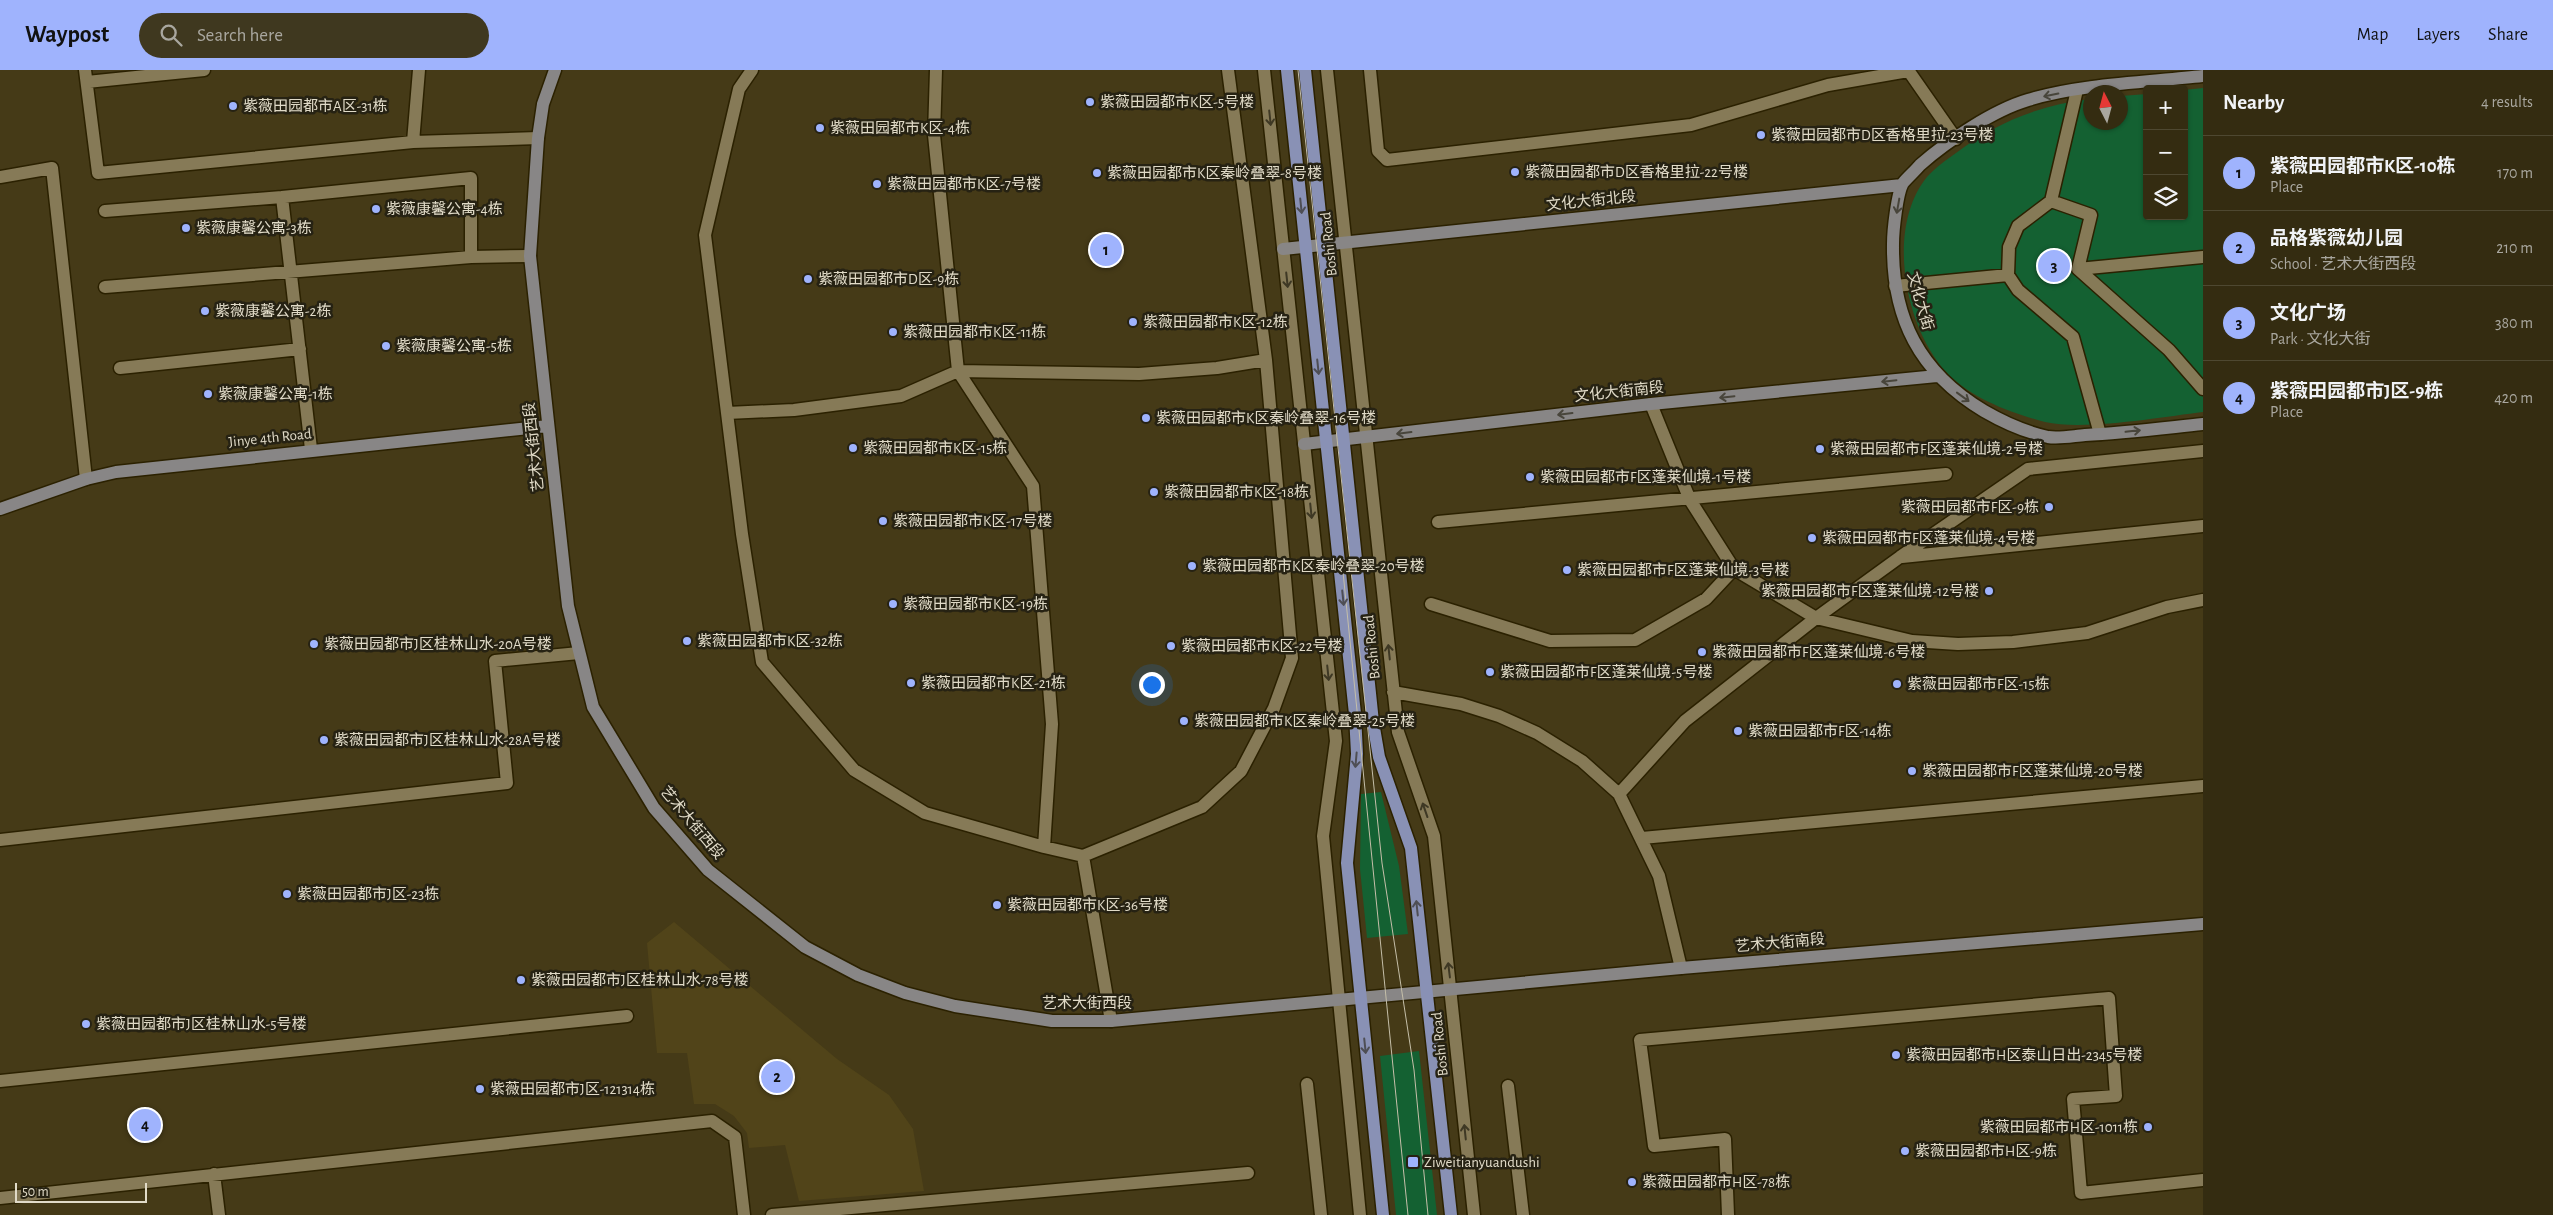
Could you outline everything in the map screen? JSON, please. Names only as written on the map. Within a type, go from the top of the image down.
[{"type":"main road","name":"Boshi Road","points":[[1286,70],[1355,714],[1357,754],[1347,863],[1383,1215]]},
{"type":"main road","name":"Boshi Road","points":[[1305,70],[1372,722],[1380,757],[1411,848],[1450,1215]]},
{"type":"street","points":[[204,70],[86,76],[98,173],[413,142],[538,138]]},
{"type":"street","points":[[413,142],[419,70]]},
{"type":"street","name":"艺术大街西段","points":[[554,70],[543,104],[538,138],[530,256],[568,606],[578,653],[593,707],[654,808],[708,870],[805,947],[866,978],[905,993],[955,1006],[1052,1022],[1111,1021],[1360,998]]},
{"type":"street","points":[[752,70],[739,90],[705,235],[742,534],[762,662],[854,770],[925,813],[1044,847],[1083,856],[1202,807],[1241,771],[1274,708],[1292,658],[1266,360],[1228,70]]},
{"type":"street","points":[[936,70],[934,135],[958,371],[1033,486],[1052,724],[1044,847]]},
{"type":"street","points":[[1264,70],[1336,741],[1323,836],[1337,1000],[1360,1215]]},
{"type":"street","name":"Boshi Road","points":[[1327,70],[1398,732],[1434,836],[1474,1215]]},
{"type":"street","points":[[1370,70],[1378,151],[1387,160],[1691,125],[1828,85],[1908,70],[1956,139]]},
{"type":"street","points":[[1902,185],[1921,165],[1956,139],[2004,110],[2029,100],[2077,90],[2203,76]]},
{"type":"street","points":[[2077,90],[2050,201],[2018,226],[2008,247],[2008,275],[2018,290],[2073,337],[2100,434]]},
{"type":"street","points":[[0,177],[52,168],[86,479]]},
{"type":"street","points":[[105,211],[282,197],[471,178],[471,257]]},
{"type":"street","name":"文化大街北段","points":[[1284,249],[1902,185]]},
{"type":"street","name":"文化大街","points":[[1902,185],[1893,234],[1895,286],[1910,331],[1922,357],[1937,376],[1962,398],[2003,422],[2049,437],[2203,424]]},
{"type":"street","points":[[282,197],[311,450]]},
{"type":"street","points":[[2050,201],[2091,216],[2078,269]]},
{"type":"street","points":[[105,287],[471,257],[530,256]]},
{"type":"street","points":[[2078,269],[2203,257]]},
{"type":"street","points":[[2078,269],[2170,350],[2203,389]]},
{"type":"street","points":[[1895,286],[2008,275]]},
{"type":"street","points":[[120,368],[300,349]]},
{"type":"street","points":[[727,412],[794,410],[901,396],[958,371],[1139,374],[1217,368],[1266,360]]},
{"type":"street","name":"文化大街南段","points":[[1304,444],[1651,404],[1937,376]]},
{"type":"street","points":[[1651,404],[1690,500],[1734,569],[1816,618],[1912,641],[1958,644],[2013,642],[2087,633],[2167,607],[2203,600]]},
{"type":"street","name":"Jinye 4th Road","points":[[0,509],[86,479],[116,472],[548,426]]},
{"type":"street","points":[[1619,794],[1685,721],[1816,618],[1900,557],[2028,469],[2203,451]]},
{"type":"street","points":[[1438,522],[1690,500],[1946,474]]},
{"type":"street","points":[[1900,557],[2203,526]]},
{"type":"street","points":[[1432,604],[1550,641],[1635,640],[1706,599],[1734,569]]},
{"type":"street","points":[[0,840],[507,783],[495,661],[578,653]]},
{"type":"street","points":[[1393,692],[1461,704],[1499,716],[1537,733],[1582,761],[1619,794],[1659,876],[1681,968]]},
{"type":"street","points":[[1642,838],[2203,786]]},
{"type":"street","points":[[1083,856],[1111,1021]]},
{"type":"street","name":"艺术大街南段","points":[[1360,998],[1681,968],[2203,924]]},
{"type":"street","points":[[1728,1215],[1725,1139],[1654,1146],[1640,1040],[2109,998],[2116,1096],[2073,1099],[2080,1193],[2203,1180]]},
{"type":"street","points":[[0,1082],[627,1016]]},
{"type":"street","points":[[1307,1084],[1321,1215]]},
{"type":"street","points":[[1508,1086],[1523,1215]]},
{"type":"street","points":[[0,1198],[712,1122],[735,1137],[744,1215]]},
{"type":"street","points":[[772,1215],[1248,1173]]},
{"type":"street","points":[[214,1174],[219,1215]]},
{"type":"shaded area","points":[[674,922],[837,1059],[889,1095],[913,1129],[924,1191],[799,1201],[785,1145],[749,1148],[747,1133],[734,1116],[715,1104],[694,1104],[687,1053],[657,1053],[647,943]]},
{"type":"green space","points":[[2203,88],[2203,412],[2101,424],[2061,424],[2045,422],[1993,404],[1958,383],[1933,355],[1921,332],[1911,306],[1906,278],[1904,250],[1907,223],[1914,198],[1927,177],[1941,164],[1986,133],[2019,117],[2053,106],[2083,100],[2083,130],[2128,130],[2128,95],[2143,94],[2143,220],[2188,220],[2188,90]]},
{"type":"green space","points":[[1381,792],[1399,866],[1408,934],[1367,938],[1360,869],[1361,794]]},
{"type":"green space","points":[[1419,1051],[1437,1215],[1396,1215],[1380,1056]]},
{"type":"tram line","points":[[1298,70],[1382,863],[1414,1070],[1428,1215]]},
{"type":"tram line","points":[[1342,562],[1408,1215]]},
{"type":"place","name":"紫薇田园都市K区-5号楼","points":[[1090,102]]},
{"type":"place","name":"紫薇田园都市A区-31栋","points":[[233,106]]},
{"type":"place","name":"紫薇田园都市K区-4栋","points":[[820,128]]},
{"type":"place","name":"紫薇田园都市D区香格里拉-23号楼","points":[[1761,135]]},
{"type":"place","name":"紫薇田园都市D区香格里拉-22号楼","points":[[1515,172]]},
{"type":"place","name":"紫薇田园都市K区秦岭叠翠-8号楼","points":[[1097,173]]},
{"type":"place","name":"紫薇田园都市K区-7号楼","points":[[877,184]]},
{"type":"place","name":"紫薇康馨公寓-4栋","points":[[376,209]]},
{"type":"place","name":"紫薇康馨公寓-3栋","points":[[186,228]]},
{"type":"place","name":"紫薇田园都市K区-10栋","points":[[1106,250]]},
{"type":"place","name":"文化广场","points":[[2054,266]]},
{"type":"place","name":"紫薇田园都市D区-9栋","points":[[808,279]]},
{"type":"place","name":"紫薇康馨公寓-2栋","points":[[205,311]]},
{"type":"place","name":"紫薇田园都市K区-12栋","points":[[1133,322]]},
{"type":"place","name":"紫薇田园都市K区-11栋","points":[[893,332]]},
{"type":"place","name":"紫薇康馨公寓-5栋","points":[[386,346]]},
{"type":"place","name":"紫薇康馨公寓-1栋","points":[[208,394]]},
{"type":"place","name":"紫薇田园都市K区秦岭叠翠-16号楼","points":[[1146,418]]},
{"type":"place","name":"紫薇田园都市K区-15栋","points":[[853,448]]},
{"type":"place","name":"紫薇田园都市F区蓬莱仙境-2号楼","points":[[1820,449]]},
{"type":"place","name":"紫薇田园都市F区蓬莱仙境-1号楼","points":[[1530,477]]},
{"type":"place","name":"紫薇田园都市K区-18栋","points":[[1154,492]]},
{"type":"place","name":"紫薇田园都市F区-9栋","points":[[2049,507]]},
{"type":"place","name":"紫薇田园都市K区-17号楼","points":[[883,521]]},
{"type":"place","name":"紫薇田园都市F区蓬莱仙境-4号楼","points":[[1812,538]]},
{"type":"place","name":"紫薇田园都市K区秦岭叠翠-20号楼","points":[[1192,566]]},
{"type":"place","name":"紫薇田园都市F区蓬莱仙境-3号楼","points":[[1567,570]]},
{"type":"place","name":"紫薇田园都市F区蓬莱仙境-12号楼","points":[[1989,591]]},
{"type":"place","name":"紫薇田园都市K区-19栋","points":[[893,604]]},
{"type":"place","name":"紫薇田园都市K区-32栋","points":[[687,641]]},
{"type":"place","name":"紫薇田园都市J区桂林山水-20A号楼","points":[[314,644]]},
{"type":"place","name":"紫薇田园都市K区-22号楼","points":[[1171,646]]},
{"type":"place","name":"紫薇田园都市F区蓬莱仙境-6号楼","points":[[1702,652]]},
{"type":"place","name":"紫薇田园都市F区蓬莱仙境-5号楼","points":[[1490,672]]},
{"type":"place","name":"紫薇田园都市K区-21栋","points":[[911,683]]},
{"type":"place","name":"紫薇田园都市F区-15栋","points":[[1897,684]]},
{"type":"place","name":"紫薇田园都市K区秦岭叠翠-25号楼","points":[[1184,721]]},
{"type":"place","name":"紫薇田园都市F区-14栋","points":[[1738,731]]},
{"type":"place","name":"紫薇田园都市J区桂林山水-28A号楼","points":[[324,740]]},
{"type":"place","name":"紫薇田园都市F区蓬莱仙境-20号楼","points":[[1912,771]]},
{"type":"place","name":"紫薇田园都市J区-23栋","points":[[287,894]]},
{"type":"place","name":"紫薇田园都市K区-36号楼","points":[[997,905]]},
{"type":"place","name":"紫薇田园都市J区桂林山水-78号楼","points":[[521,980]]},
{"type":"place","name":"紫薇田园都市J区桂林山水-5号楼","points":[[86,1024]]},
{"type":"place","name":"紫薇田园都市H区泰山日出-2345号楼","points":[[1896,1055]]},
{"type":"place","name":"品格紫薇幼儿园","points":[[777,1077]]},
{"type":"place","name":"紫薇田园都市J区-121314栋","points":[[480,1089]]},
{"type":"place","name":"紫薇田园都市J区-9栋","points":[[145,1125]]},
{"type":"place","name":"紫薇田园都市H区-1011栋","points":[[2148,1127]]},
{"type":"place","name":"紫薇田园都市H区-9栋","points":[[1905,1151]]},
{"type":"place","name":"Ziweitianyuandushi","points":[[1413,1162]]},
{"type":"place","name":"紫薇田园都市H区-78栋","points":[[1632,1182]]}]
